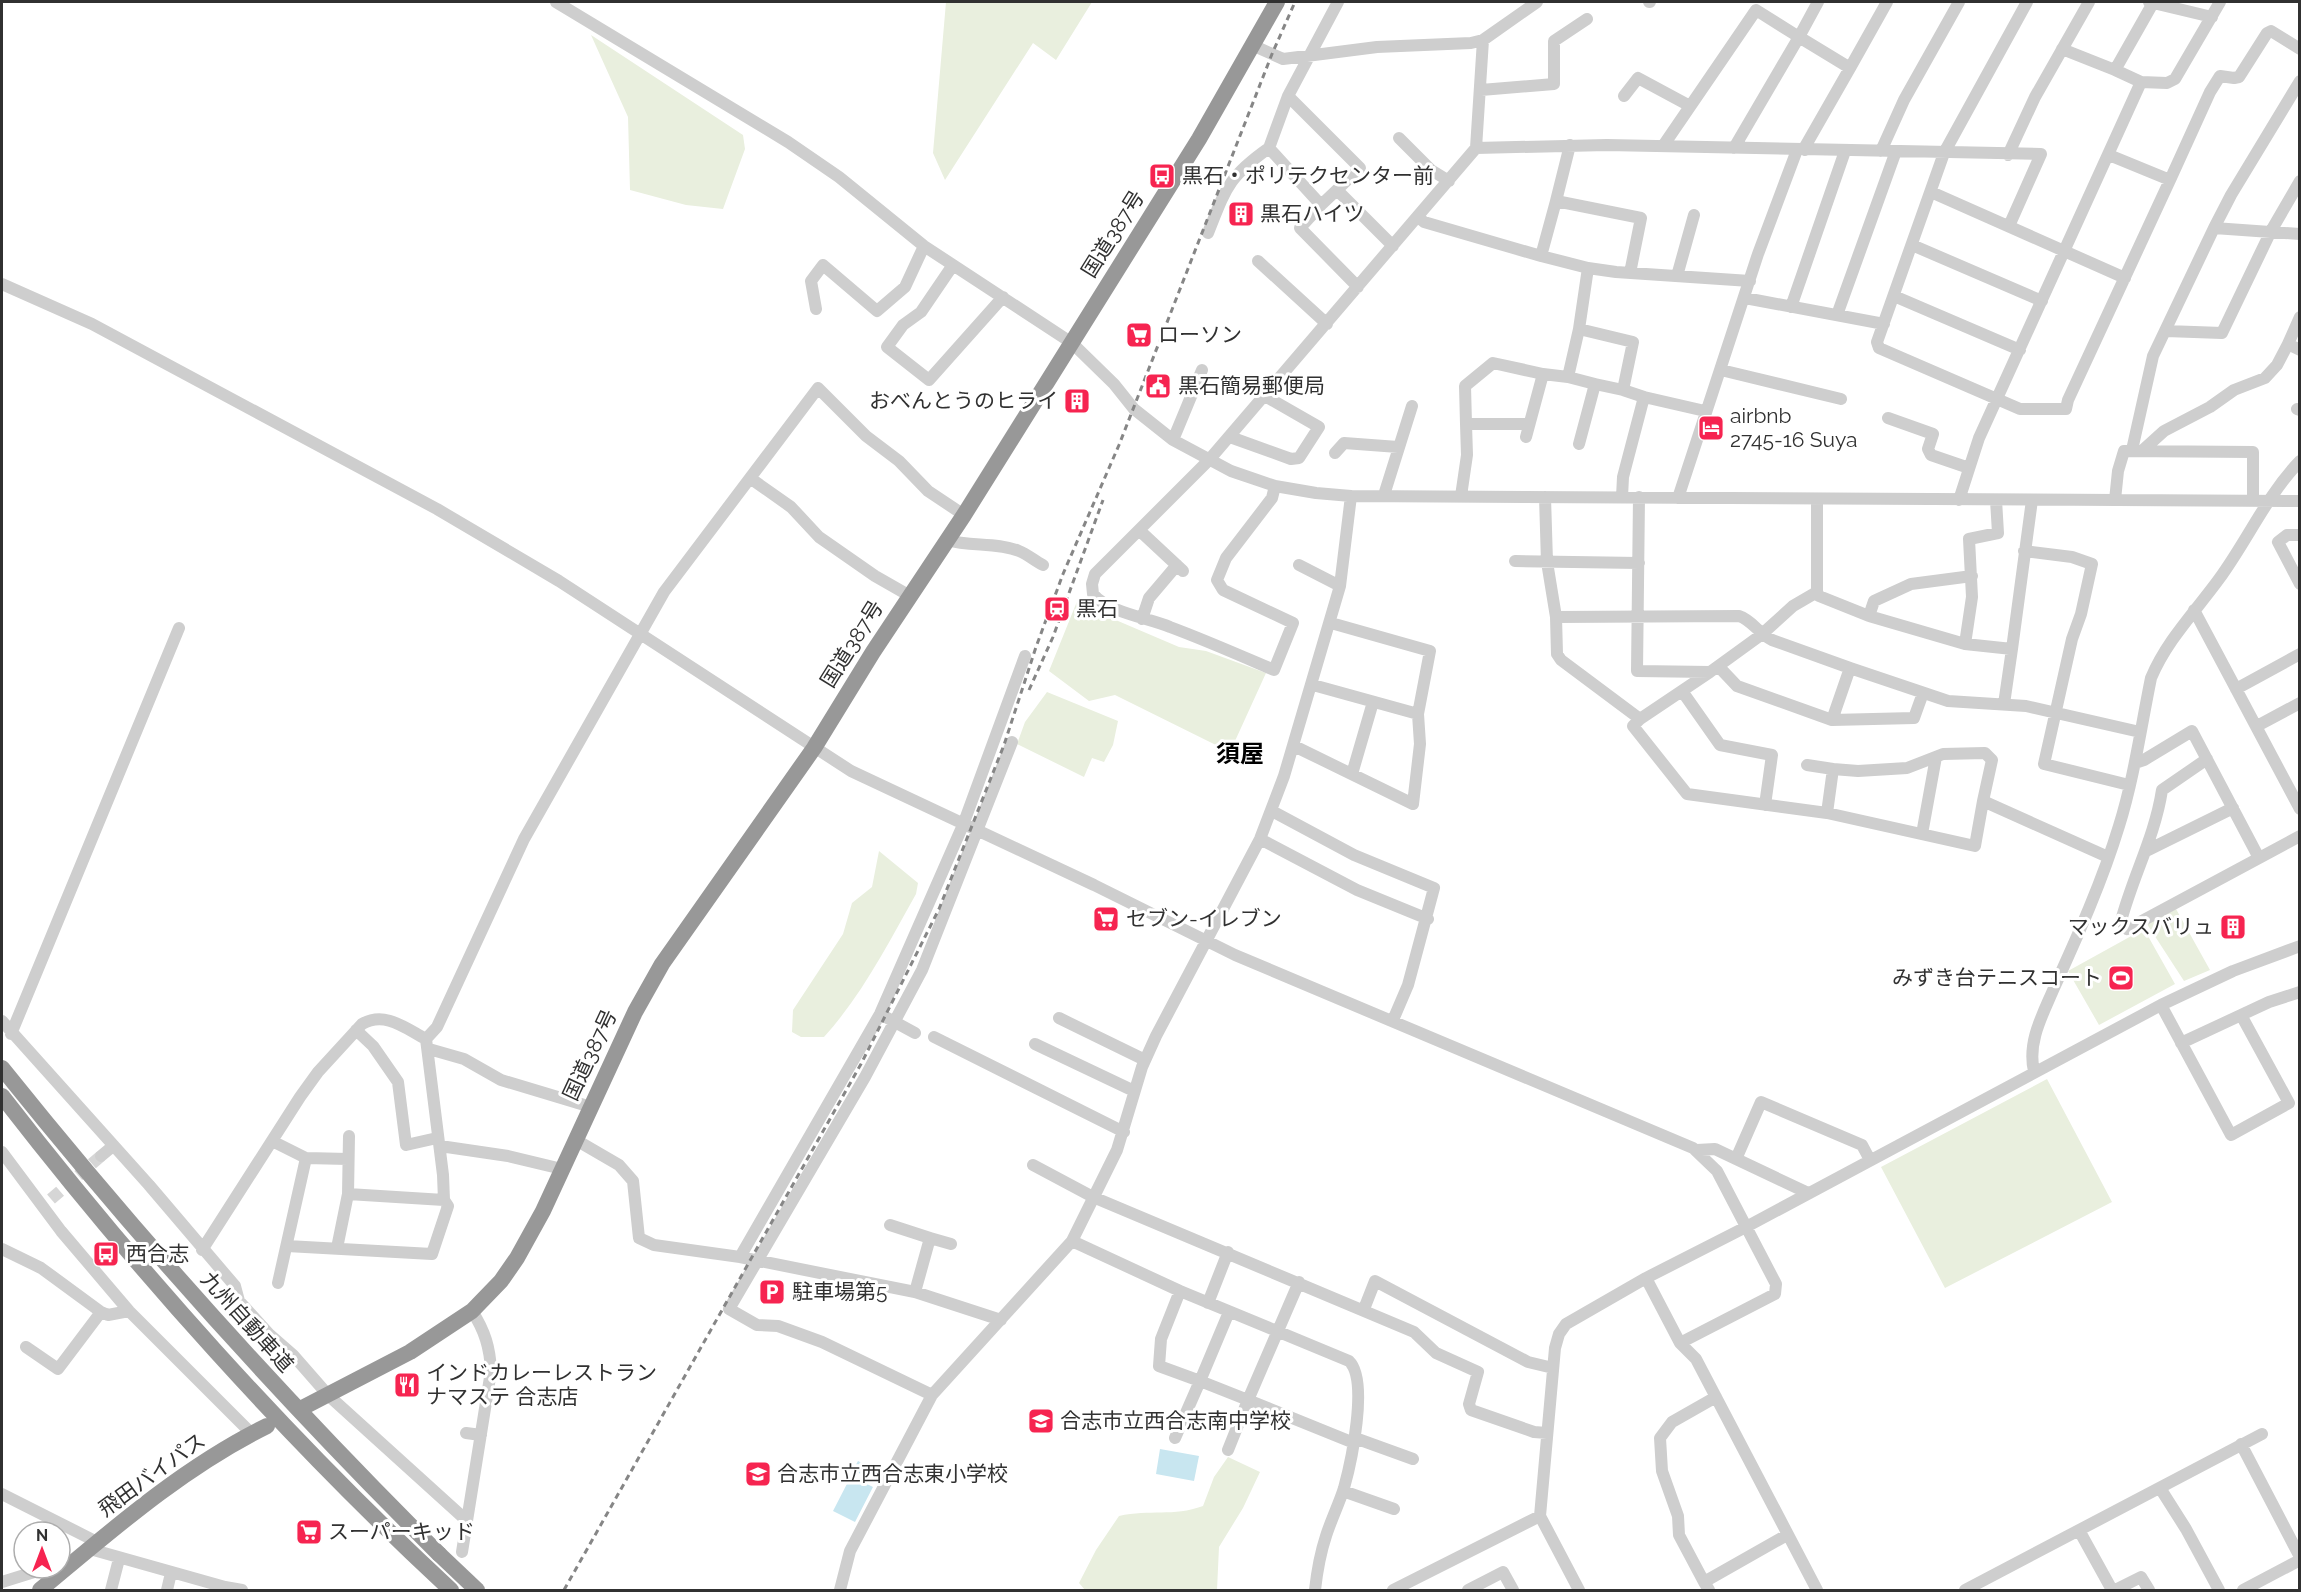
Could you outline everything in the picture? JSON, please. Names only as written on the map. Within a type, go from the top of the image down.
[{"type":"highway","name":"国道387号","points":[[472,1311],[501,1281],[517,1258],[576,1140],[635,1012],[662,964],[814,747],[964,515],[1199,139],[1277,2]]},
{"type":"highway","name":"九州自動車道","points":[[2,1068],[81,1167],[220,1328],[340,1456],[477,1590]]},
{"type":"highway","name":"九州自動車道","points":[[2,1096],[115,1234],[273,1412],[451,1590]]},
{"type":"highway","points":[[304,1407],[410,1352],[472,1311]]},
{"type":"highway","name":"飛田バイパス","points":[[72,1560],[164,1489],[259,1430]]},
{"type":"street","points":[[556,2],[788,142],[839,177],[924,246],[1072,343],[1114,384],[1134,409],[1173,440],[1209,460],[1275,486],[1316,494],[1351,496],[2300,501]]},
{"type":"street","points":[[1208,233],[1229,184],[1240,168],[1269,148],[1288,96],[1338,2]]},
{"type":"street","points":[[1252,45],[1283,59],[1484,40],[1537,2]]},
{"type":"street","points":[[1734,148],[1818,2]]},
{"type":"street","points":[[1678,498],[1705,411],[1750,282],[1801,150],[1806,145],[1887,2]]},
{"type":"street","points":[[1881,151],[1904,100],[1959,2]]},
{"type":"street","points":[[2027,2],[1944,153],[1878,342],[1878,348],[1996,400],[2020,408],[2066,409],[2068,400],[2210,92],[2220,76],[2234,78],[2239,76],[2267,33],[2271,32],[2300,50]]},
{"type":"street","points":[[2008,155],[2035,97],[2089,2]]},
{"type":"street","points":[[2115,69],[2151,2],[2212,17]]},
{"type":"street","points":[[2062,49],[2115,69],[2141,82],[2166,83],[2175,79],[2220,2]]},
{"type":"street","points":[[1663,146],[1756,10],[1850,68]]},
{"type":"street","points":[[1481,90],[1554,84],[1554,41],[1587,19]]},
{"type":"street","points":[[1275,486],[1272,498],[1226,558],[1217,579],[1222,590],[1293,623],[1274,670],[1167,625],[1142,619],[1096,598],[1092,584],[1095,574],[1209,460],[1476,148],[1484,40]]},
{"type":"street","points":[[1624,96],[1638,78],[1690,106]]},
{"type":"street","points":[[2138,450],[2153,356],[2231,195],[2300,81]]},
{"type":"street","points":[[1959,500],[1996,400],[2141,82]]},
{"type":"street","points":[[1288,96],[1360,168],[1300,228],[1358,287]]},
{"type":"street","points":[[1399,138],[1431,170],[1449,181]]},
{"type":"street","points":[[1476,148],[1570,145],[2042,154],[2009,226]]},
{"type":"street","points":[[1541,256],[1570,145]]},
{"type":"street","points":[[1269,148],[1321,206]]},
{"type":"street","points":[[1791,307],[1845,151]]},
{"type":"street","points":[[1837,315],[1896,151]]},
{"type":"street","points":[[2109,155],[2170,180]]},
{"type":"street","points":[[2166,331],[2222,333],[2271,231],[2300,180]]},
{"type":"street","points":[[1337,190],[1393,246]]},
{"type":"street","points":[[1930,192],[2125,278]]},
{"type":"street","points":[[1556,201],[1641,218],[1630,273]]},
{"type":"street","points":[[1677,276],[1694,215]]},
{"type":"street","points":[[1418,217],[1424,222],[1588,268],[1750,282]]},
{"type":"street","points":[[2214,228],[2300,234]]},
{"type":"street","points":[[1912,244],[2042,301]]},
{"type":"street","points":[[816,309],[811,281],[823,265],[877,311],[905,287],[924,246]]},
{"type":"street","points":[[1258,261],[1327,324]]},
{"type":"street","points":[[953,265],[921,312],[903,326],[887,347],[929,380],[1003,297]]},
{"type":"street","points":[[1568,377],[1579,329],[1588,268]]},
{"type":"street","points":[[2,284],[92,324],[437,509],[560,581],[851,771],[1094,885],[1205,941],[1697,1150],[1717,1172],[1776,1284],[1775,1294],[1680,1343]]},
{"type":"street","points":[[1894,296],[2020,350]]},
{"type":"street","points":[[1745,298],[1884,324]]},
{"type":"street","points":[[2138,450],[2164,431],[2210,407],[2234,390],[2265,378],[2277,365],[2300,317]]},
{"type":"street","points":[[1579,329],[1633,342],[1623,390]]},
{"type":"street","points":[[2288,344],[2300,350]]},
{"type":"street","points":[[1461,496],[1467,455],[1465,386],[1493,363],[1568,377],[1705,411]]},
{"type":"street","points":[[1173,440],[1202,370]]},
{"type":"street","points":[[1721,370],[1841,399]]},
{"type":"street","points":[[1526,437],[1543,374]]},
{"type":"street","points":[[1579,444],[1595,384]]},
{"type":"street","points":[[287,1246],[432,1254],[448,1206],[444,1200],[427,1044],[524,839],[664,592],[818,388],[866,436],[899,461],[928,491],[964,515]]},
{"type":"street","points":[[1230,436],[1291,459],[1299,458],[1318,430],[1317,424],[1265,396]]},
{"type":"street","points":[[1622,497],[1623,477],[1644,397]]},
{"type":"street","points":[[1384,495],[1412,406]]},
{"type":"street","points":[[1888,418],[1933,434],[1928,449],[1931,455],[1969,468]]},
{"type":"street","points":[[1466,424],[1529,424]]},
{"type":"street","points":[[1335,453],[1344,442],[1398,447]]},
{"type":"street","points":[[2115,500],[2118,471],[2124,451],[2138,450],[2253,452],[2253,501]]},
{"type":"street","points":[[2034,1071],[2032,1049],[2040,1022],[2092,905],[2108,857],[2135,763],[2155,666],[2218,580],[2269,501],[2300,460]]},
{"type":"street","points":[[750,478],[791,507],[819,537],[875,576],[910,596]]},
{"type":"street","points":[[840,1590],[850,1551],[932,1395],[1072,1241],[1124,1132],[1134,1090],[1145,1060],[1260,839],[1272,811],[1331,623],[1340,586],[1351,496]]},
{"type":"street","points":[[1545,497],[1547,562],[1556,617],[1557,654],[1561,660],[1640,719]]},
{"type":"street","points":[[1639,497],[1637,671],[1714,669],[1737,686],[1832,720],[1914,718],[1923,693]]},
{"type":"street","points":[[1817,499],[1817,592],[1819,596],[1869,616],[1965,644],[2012,649]]},
{"type":"street","points":[[1965,644],[1972,576],[1969,539],[1998,533],[1996,500]]},
{"type":"street","points":[[2004,704],[2032,500]]},
{"type":"street","points":[[1138,530],[1180,568],[1149,598],[1142,619]]},
{"type":"street","points":[[2300,536],[2287,535],[2278,542],[2300,584]]},
{"type":"street","points":[[947,540],[964,545],[988,545],[1018,550],[1044,566]]},
{"type":"street","points":[[2024,551],[2072,557],[2092,564],[2044,764],[2129,785]]},
{"type":"street","points":[[1515,561],[1639,562]]},
{"type":"street","points":[[1299,565],[1340,586]]},
{"type":"street","points":[[1869,616],[1874,601],[1911,584],[1972,576]]},
{"type":"street","points":[[1807,765],[1858,771],[1907,768],[1942,754],[1985,753],[1992,760],[1975,846],[1827,813],[1687,794],[1633,726],[1761,634],[1793,606],[1817,592]]},
{"type":"street","points":[[2194,610],[2300,809]]},
{"type":"street","points":[[1556,617],[1739,616],[1746,618],[1761,634],[1850,668],[1948,701],[2004,704],[2140,732]]},
{"type":"street","points":[[1294,746],[1413,804],[1420,744],[1418,714],[1430,651],[1331,623]]},
{"type":"street","points":[[11,1034],[179,628]]},
{"type":"street","points":[[2236,689],[2300,654]]},
{"type":"street","points":[[740,1257],[880,1014],[963,825],[1025,656]]},
{"type":"street","points":[[1832,720],[1850,668]]},
{"type":"street","points":[[1313,685],[1418,714]]},
{"type":"street","points":[[1682,691],[1720,745],[1772,754],[1765,805]]},
{"type":"street","points":[[1352,774],[1373,702]]},
{"type":"street","points":[[2257,726],[2300,704]]},
{"type":"street","points":[[2135,763],[2145,760],[2192,731],[2259,858]]},
{"type":"street","points":[[932,1395],[822,1342],[778,1326],[757,1325],[729,1309],[896,1022],[922,970],[1012,742]]},
{"type":"street","points":[[1922,834],[1936,757]]},
{"type":"street","points":[[2207,759],[2162,790],[2159,812],[2121,921],[2127,929],[2300,836]]},
{"type":"street","points":[[1827,813],[1833,769]]},
{"type":"street","points":[[1983,801],[2108,857]]},
{"type":"street","points":[[2145,851],[2233,808]]},
{"type":"street","points":[[1272,811],[1354,855],[1434,888],[1428,919],[1408,985],[1394,1020]]},
{"type":"street","points":[[1260,839],[1357,890],[1428,919]]},
{"type":"street","points":[[1580,1590],[1540,1516],[1553,1368],[1559,1334],[1566,1324],[1646,1278],[2161,1005],[2233,971],[2300,946]]},
{"type":"street","points":[[2181,1043],[2241,1015],[2300,992]]},
{"type":"street","points":[[2161,1005],[2231,1134],[2289,1103],[2241,1015]]},
{"type":"street","points":[[880,1014],[915,1033]]},
{"type":"street","points":[[202,1250],[318,1072],[356,1030],[371,1019],[386,1018],[427,1044],[464,1059],[501,1080],[591,1107]]},
{"type":"street","points":[[1059,1018],[1145,1060]]},
{"type":"street","points":[[2,1021],[11,1034],[149,1185],[235,1286],[240,1301],[328,1395],[466,1520]]},
{"type":"street","points":[[356,1030],[373,1046],[398,1082],[406,1145],[438,1142],[562,1169]]},
{"type":"street","points":[[934,1037],[1124,1132]]},
{"type":"street","points":[[1035,1044],[1134,1090]]},
{"type":"street","points":[[1736,1159],[1761,1102],[1862,1145],[1870,1160]]},
{"type":"street","points":[[337,1248],[348,1194],[349,1136]]},
{"type":"street","points":[[576,1140],[619,1165],[633,1181],[639,1238],[654,1245],[740,1257],[915,1292],[1001,1320]]},
{"type":"street","points":[[272,1141],[306,1158],[348,1159]]},
{"type":"street","points":[[101,1156],[113,1146]]},
{"type":"street","points":[[1697,1150],[1715,1149],[1808,1193]]},
{"type":"street","points":[[2,1152],[46,1202],[129,1311],[259,1430]]},
{"type":"street","points":[[278,1283],[306,1158]]},
{"type":"street","points":[[1033,1165],[1093,1197],[1364,1309],[1414,1332],[1436,1353],[1478,1372],[1468,1404],[1472,1410],[1534,1432],[1547,1432]]},
{"type":"street","points":[[348,1194],[444,1200]]},
{"type":"street","points":[[890,1225],[951,1244]]},
{"type":"street","points":[[915,1292],[930,1238]]},
{"type":"street","points":[[1072,1241],[1180,1291],[1349,1361],[1354,1366],[1358,1387],[1354,1440],[1343,1491],[1326,1535],[1315,1590]]},
{"type":"street","points":[[2,1249],[41,1268],[101,1312],[108,1315],[129,1311]]},
{"type":"street","points":[[1208,1303],[1228,1252]]},
{"type":"street","points":[[1646,1278],[1680,1343],[1696,1359],[1817,1590]]},
{"type":"street","points":[[1364,1309],[1375,1281],[1528,1362],[1553,1368]]},
{"type":"street","points":[[1228,1449],[1299,1282]]},
{"type":"street","points":[[1180,1291],[1161,1340],[1159,1366],[1354,1440],[1413,1459]]},
{"type":"street","points":[[462,1552],[491,1371],[490,1350],[484,1330],[472,1311]]},
{"type":"street","points":[[26,1347],[58,1370],[101,1312]]},
{"type":"street","points":[[1175,1438],[1229,1312]]},
{"type":"street","points":[[1716,1397],[1672,1422],[1660,1438],[1662,1471],[1678,1516],[1679,1535],[1706,1586],[1787,1535]]},
{"type":"street","points":[[466,1432],[481,1435]]},
{"type":"street","points":[[1965,1590],[2080,1532],[2262,1434]]},
{"type":"street","points":[[2241,1444],[2300,1559],[2243,1590]]},
{"type":"street","points":[[2160,1488],[2187,1529],[2219,1590]]},
{"type":"street","points":[[1343,1491],[1394,1509]]},
{"type":"street","points":[[2,1494],[119,1559],[225,1589],[242,1590]]},
{"type":"street","points":[[1393,1590],[1540,1516]]},
{"type":"street","points":[[2080,1532],[2114,1590],[2141,1576],[2149,1590]]},
{"type":"street","points":[[111,1590],[119,1559]]},
{"type":"street","points":[[1468,1590],[1503,1572],[1513,1590]]},
{"type":"street","points":[[167,1590],[171,1573]]},
{"type":"green space","points":[[946,2],[1092,2],[1056,60],[1033,43],[945,180],[933,153]]},
{"type":"green space","points":[[591,35],[743,135],[745,149],[723,209],[686,205],[630,190],[628,117]]},
{"type":"green space","points":[[1078,599],[1104,615],[1179,647],[1206,651],[1266,673],[1230,752],[1115,695],[1089,701],[1049,671]]},
{"type":"green space","points":[[1047,692],[1118,721],[1113,745],[1104,762],[1092,758],[1084,777],[1017,744],[1025,722]]},
{"type":"green space","points":[[879,851],[918,883],[916,894],[874,968],[838,1021],[824,1037],[801,1037],[792,1032],[793,1010],[843,934],[852,903],[872,887]]},
{"type":"green space","points":[[2176,909],[2210,970],[2184,981],[2147,924]]},
{"type":"green space","name":"みずき台テニスコート","points":[[2144,929],[2175,984],[2099,1025],[2068,971]]},
{"type":"green space","points":[[2047,1079],[2112,1202],[1945,1288],[1881,1167]]},
{"type":"green space","points":[[1228,1457],[1260,1472],[1243,1508],[1219,1547],[1217,1590],[1085,1590],[1079,1583],[1096,1550],[1119,1516],[1182,1511],[1203,1506],[1214,1477]]},
{"type":"water","points":[[1160,1449],[1199,1456],[1194,1481],[1156,1474]]},
{"type":"water","points":[[858,1461],[876,1470],[871,1479],[853,1470]]},
{"type":"water","points":[[851,1476],[873,1487],[855,1522],[833,1511]]},
{"type":"tunnel","points":[[51,1199],[101,1156]]},
{"type":"railway","points":[[564,1590],[861,1064],[939,909],[1004,745],[1063,574],[1119,445],[1272,54],[1295,2]]},
{"type":"railway","points":[[1029,690],[1053,637],[1103,500]]},
{"type":"place","name":"黒石・ポリテクセンター前","points":[[1162,176]]},
{"type":"place","name":"黒石ハイツ","points":[[1241,214]]},
{"type":"place","name":"ローソン","points":[[1139,335]]},
{"type":"place","name":"黒石簡易郵便局","points":[[1158,386]]},
{"type":"place","name":"おべんとうのヒライ","points":[[1077,401]]},
{"type":"place","name":"airbnb 2745-16 Suya","points":[[1711,428]]},
{"type":"place","name":"黒石","points":[[1057,609]]},
{"type":"place","name":"セブン-イレブン","points":[[1106,919]]},
{"type":"place","name":"マックスバリュ","points":[[2233,927]]},
{"type":"place","name":"みずき台テニスコート","points":[[2121,978]]},
{"type":"place","name":"西合志","points":[[106,1254]]},
{"type":"place","name":"駐車場第5","points":[[772,1292]]},
{"type":"place","name":"インドカレーレストラン ナマステ 合志店","points":[[407,1385]]},
{"type":"place","name":"合志市立西合志南中学校","points":[[1041,1421]]},
{"type":"place","name":"合志市立西合志東小学校","points":[[758,1474]]},
{"type":"place","name":"スーパーキッド","points":[[309,1532]]},
{"type":"district","name":"須屋","points":[[1240,754]]}]
